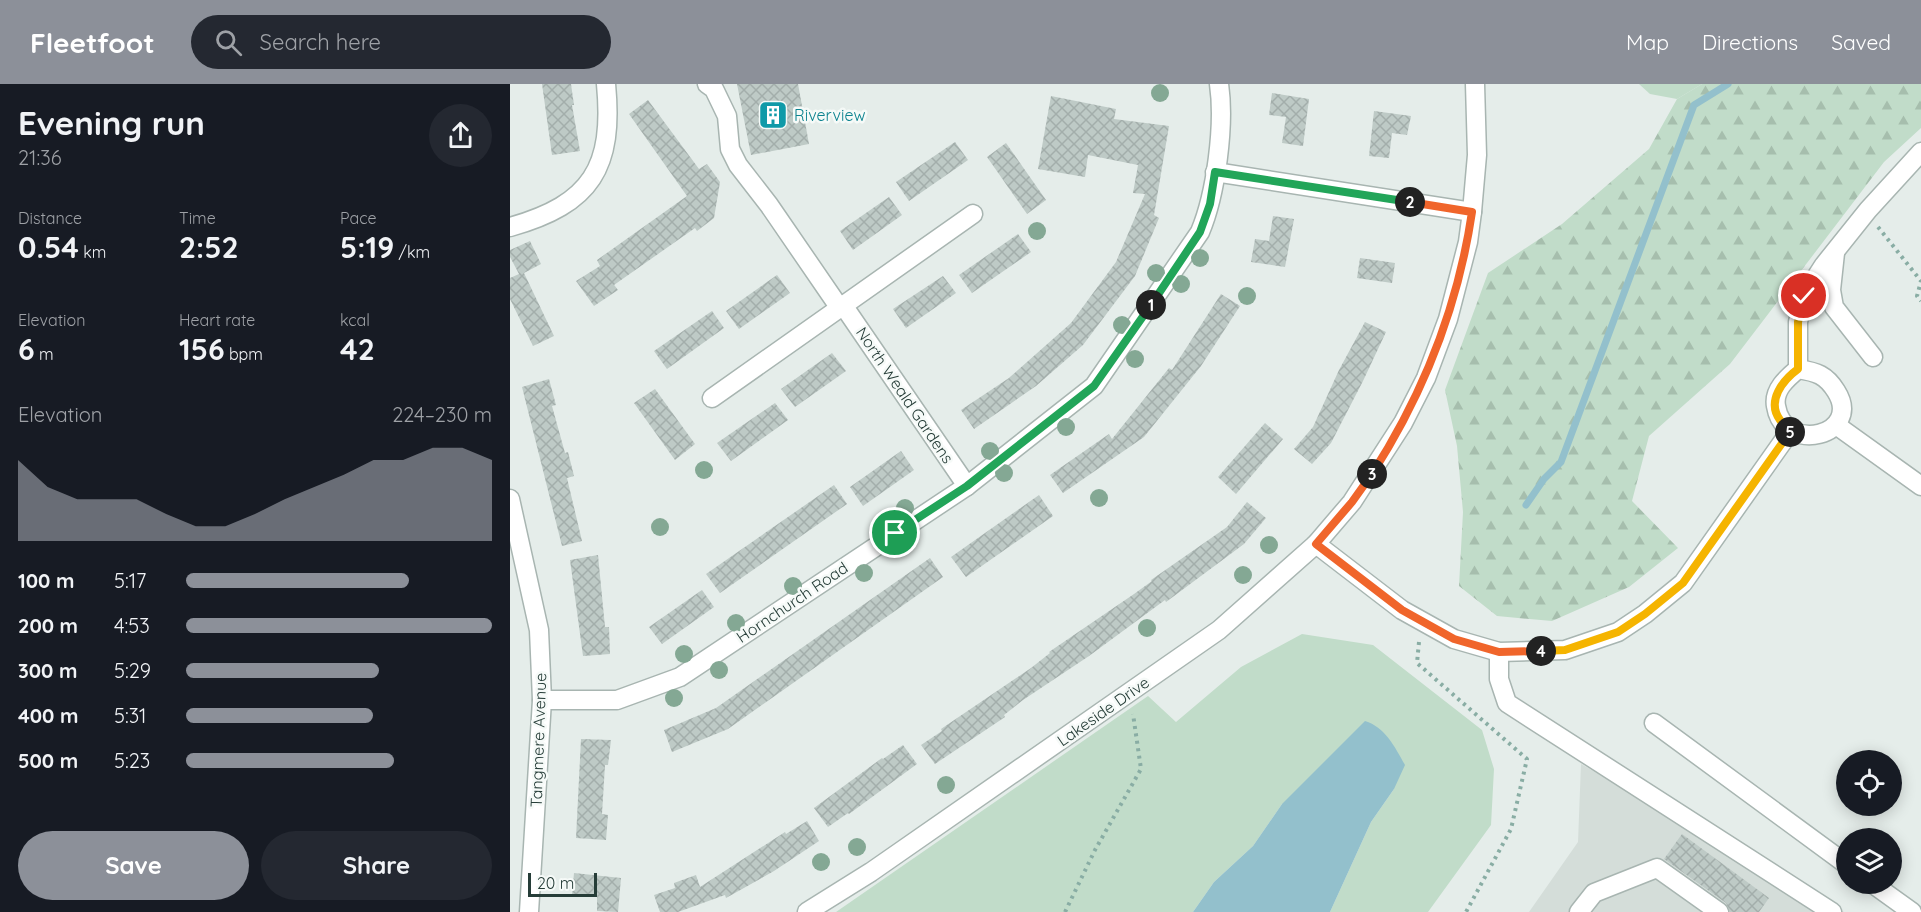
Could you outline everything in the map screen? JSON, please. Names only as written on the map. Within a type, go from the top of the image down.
[{"type":"street","points":[[510,226],[551,212],[572,200],[588,184],[603,154],[607,135],[606,84]]},
{"type":"street","name":"North Weald Gardens","points":[[707,84],[714,89],[727,116],[730,149],[738,165],[770,205],[967,486]]},
{"type":"street","name":"Hornchurch Road","points":[[542,700],[617,700],[680,677],[967,486],[1094,386],[1200,232],[1210,204],[1215,172],[1219,134],[1218,84]]},
{"type":"street","name":"Lakeside Drive","points":[[807,912],[871,872],[1219,630],[1316,544],[1352,502],[1371,476],[1403,423],[1436,351],[1459,281],[1472,212],[1476,155],[1475,84]]},
{"type":"street","points":[[1798,369],[1798,322],[1804,296],[1866,212],[1921,152]]},
{"type":"street","points":[[1215,172],[1472,212]]},
{"type":"street","points":[[712,398],[973,214]]},
{"type":"street","points":[[1836,251],[1831,290],[1834,307],[1873,357]]},
{"type":"street","points":[[1798,369],[1816,372],[1830,382],[1841,399],[1843,412],[1836,425],[1822,433],[1807,436],[1791,430],[1779,419],[1775,404],[1777,394],[1785,379],[1798,369]]},
{"type":"street","points":[[1836,425],[1921,486]]},
{"type":"street","points":[[1316,544],[1402,610],[1454,639],[1499,652],[1565,650],[1618,632],[1645,614],[1683,583],[1791,430]]},
{"type":"street","name":"Tangmere Avenue","points":[[510,500],[539,630],[542,700],[530,912]]},
{"type":"street","points":[[1499,652],[1499,679],[1507,703],[1832,912]]},
{"type":"street","points":[[1654,723],[1836,857]]},
{"type":"street","points":[[1579,912],[1594,893],[1657,868],[1719,912]]},
{"type":"street","points":[[1887,894],[1912,912]]},
{"type":"path","points":[[1866,212],[1921,281],[1917,297],[1921,301]]},
{"type":"path","points":[[1421,620],[1417,663],[1527,759],[1511,829],[1466,912]]},
{"type":"path","points":[[1065,912],[1095,850],[1141,769],[1130,692]]},
{"type":"shaded area","points":[[1581,764],[1844,912],[1529,912],[1578,842]]},
{"type":"green space","points":[[1639,84],[1702,84],[1677,99],[1650,94]]},
{"type":"green space","points":[[1702,84],[1921,84],[1921,128],[1884,162],[1730,364],[1649,436],[1632,501],[1678,548],[1629,587],[1552,621],[1497,616],[1459,586],[1463,512],[1457,446],[1445,390],[1488,273],[1562,224],[1649,149],[1677,99]]},
{"type":"green space","points":[[1302,634],[1373,645],[1482,730],[1494,769],[1491,825],[1428,912],[1330,912],[1371,822],[1394,789],[1282,804],[1253,846],[1214,882],[1193,912],[836,912],[1148,696],[1176,722],[1241,667]]},
{"type":"water","points":[[1365,721],[1384,733],[1405,765],[1394,789],[1371,822],[1330,912],[1193,912],[1214,882],[1253,846],[1282,804]]},
{"type":"building","points":[[542,84],[571,84],[574,105],[572,105],[580,151],[552,155]]},
{"type":"building","name":"Riverview","points":[[737,84],[798,84],[809,144],[751,155]]},
{"type":"building","points":[[1272,93],[1309,99],[1303,146],[1282,143],[1286,117],[1269,115]]},
{"type":"building","points":[[1051,96],[1116,109],[1114,119],[1169,126],[1154,215],[1159,218],[1135,276],[1083,345],[1036,386],[974,429],[961,410],[1009,378],[1071,323],[1116,262],[1145,194],[1133,193],[1138,165],[1088,155],[1085,177],[1038,169]]},
{"type":"building","points":[[648,100],[699,169],[707,164],[720,182],[714,218],[697,231],[695,228],[614,285],[618,290],[594,306],[576,281],[600,266],[597,260],[687,196],[629,114]]},
{"type":"building","points":[[1374,111],[1411,116],[1407,135],[1392,133],[1389,158],[1369,156]]},
{"type":"building","points":[[955,142],[968,160],[909,201],[896,182]]},
{"type":"building","points":[[1006,143],[1046,200],[1027,214],[987,157]]},
{"type":"building","points":[[889,197],[902,215],[853,250],[840,231]]},
{"type":"building","points":[[1273,216],[1294,219],[1285,267],[1251,262],[1255,239],[1269,241]]},
{"type":"building","points":[[1018,234],[1031,252],[972,293],[959,275]]},
{"type":"building","points":[[530,241],[541,264],[524,273],[554,336],[533,346],[510,299],[510,278],[519,274],[510,257],[510,250]]},
{"type":"building","points":[[1360,258],[1395,263],[1392,283],[1357,278]]},
{"type":"building","points":[[777,275],[790,293],[739,329],[726,311]]},
{"type":"building","points":[[943,276],[956,293],[906,328],[893,309]]},
{"type":"building","points":[[1221,294],[1240,306],[1201,366],[1144,437],[1063,493],[1050,475],[1109,434],[1112,439],[1169,368],[1172,370]]},
{"type":"building","points":[[712,311],[724,328],[667,369],[654,351]]},
{"type":"building","points":[[1365,322],[1386,332],[1331,443],[1312,464],[1294,449],[1313,427],[1339,370]]},
{"type":"building","points":[[832,353],[846,371],[795,407],[781,389]]},
{"type":"building","points":[[549,379],[556,405],[552,406],[574,476],[567,478],[582,541],[562,546],[522,387]]},
{"type":"building","points":[[655,389],[695,444],[675,460],[634,403]]},
{"type":"building","points":[[775,403],[788,420],[731,461],[717,443]]},
{"type":"building","points":[[1265,423],[1283,439],[1236,494],[1218,477]]},
{"type":"building","points":[[901,451],[914,470],[863,506],[850,487]]},
{"type":"building","points":[[834,485],[847,504],[720,593],[706,574]]},
{"type":"building","points":[[1039,495],[1053,516],[966,577],[951,557]]},
{"type":"building","points":[[1247,502],[1266,518],[1244,544],[1166,602],[1165,600],[1089,656],[1023,700],[1004,715],[1005,717],[935,764],[921,745],[1227,527]]},
{"type":"building","points":[[598,555],[605,627],[609,627],[610,654],[583,656],[570,560]]},
{"type":"building","points":[[930,558],[943,577],[728,729],[672,752],[664,730],[716,708]]},
{"type":"building","points":[[702,590],[714,607],[662,644],[649,627]]},
{"type":"building","points":[[581,739],[611,740],[608,765],[605,765],[602,814],[608,815],[606,840],[576,838]]},
{"type":"building","points":[[903,745],[917,764],[828,827],[814,808]]},
{"type":"building","points":[[807,821],[819,841],[774,871],[726,898],[725,895],[678,912],[660,912],[654,895],[675,888],[674,883],[696,875],[700,887],[785,832],[786,834]]},
{"type":"building","points":[[1682,834],[1769,898],[1759,912],[1730,912],[1726,903],[1664,859]]},
{"type":"building","points":[[574,873],[621,878],[618,912],[597,911],[597,896],[572,895]]},
{"type":"waterway","points":[[1526,505],[1544,479],[1561,462],[1694,105],[1728,84]]},
{"type":"place","name":"Riverview","points":[[773,115]]},
{"type":"route","points":[[895,533],[967,486],[1094,386],[1200,232],[1210,204],[1215,172],[1472,212],[1459,281],[1448,319],[1426,378],[1403,423],[1371,476],[1316,544],[1402,610],[1454,639],[1499,652],[1565,650],[1618,632],[1645,614],[1683,583],[1791,430],[1779,419],[1775,404],[1777,394],[1785,379],[1798,369],[1798,322],[1804,296]]}]
